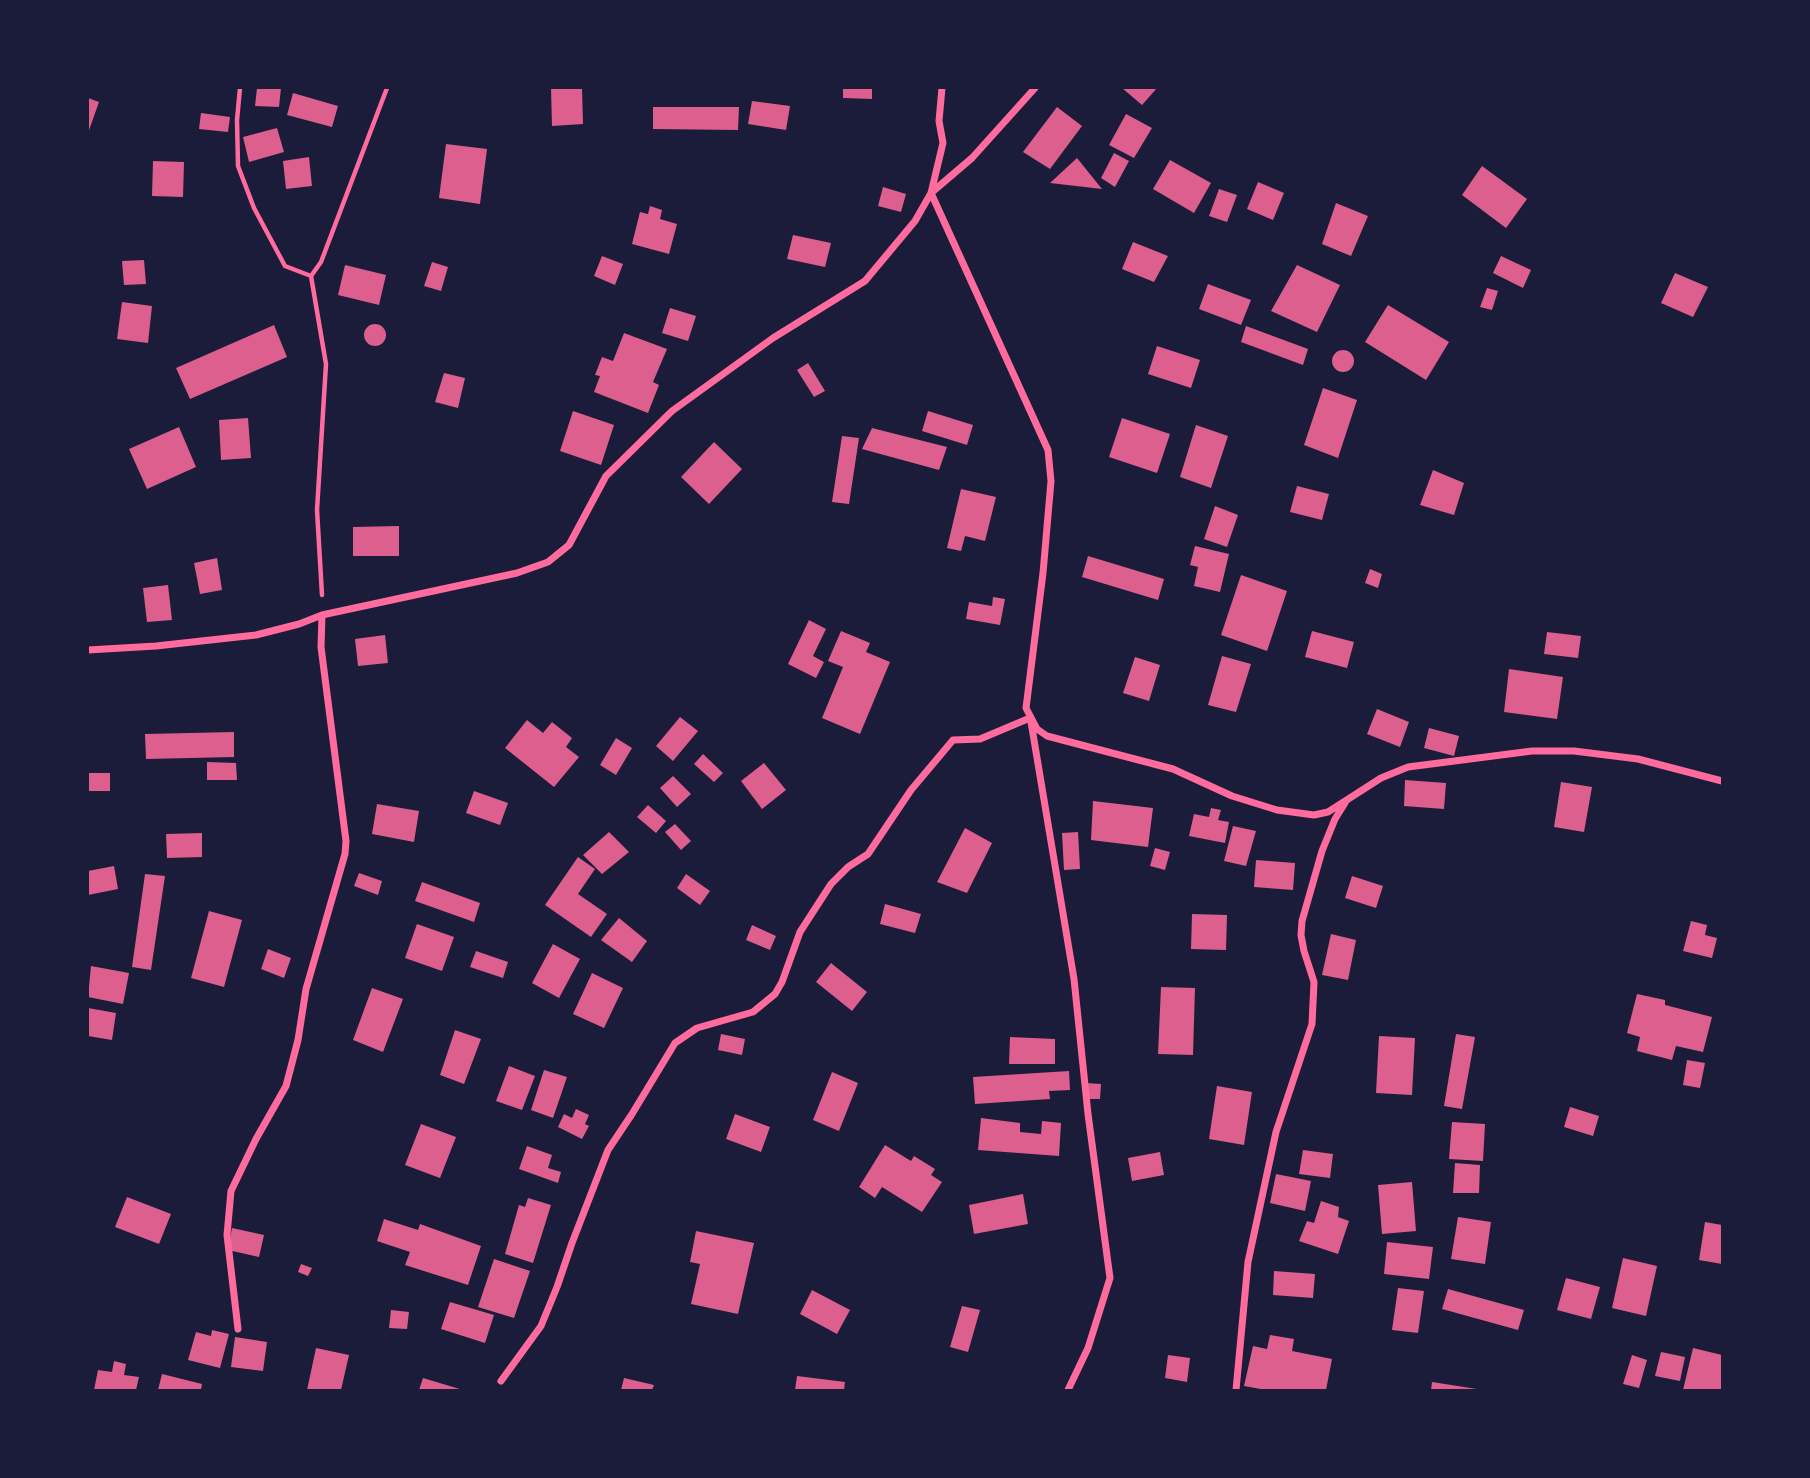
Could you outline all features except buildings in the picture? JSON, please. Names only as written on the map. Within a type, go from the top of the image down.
[{"type":"street","points":[[88,650],[256,635],[322,615],[517,573],[548,562],[569,545],[606,476],[672,411],[774,338],[864,281],[915,221],[931,193],[943,143],[939,121],[942,88]]},
{"type":"street","points":[[931,193],[972,158],[1035,88]]},
{"type":"street","points":[[931,193],[1048,450],[1051,481],[1043,573],[1026,708],[1037,729],[1047,736],[1173,769],[1232,796],[1277,810],[1314,815],[1328,812],[1381,778],[1408,767],[1532,751],[1574,751],[1638,759],[1723,781]]},
{"type":"street","points":[[238,1329],[226,1235],[231,1191],[286,1086],[298,1040],[306,989],[345,853],[346,841],[321,647],[322,615]]},
{"type":"street","points":[[501,1381],[541,1326],[608,1150],[674,1042],[697,1028],[752,1012],[775,994],[800,932],[831,884],[848,867],[868,854],[911,790],[953,740],[980,739],[1030,718]]},
{"type":"street","points":[[1030,718],[1074,979],[1087,1114],[1110,1278],[1088,1348],[1068,1391]]},
{"type":"street","points":[[1236,1391],[1246,1276],[1253,1236],[1276,1132],[1312,1024],[1314,982],[1304,951],[1302,920],[1322,851],[1345,802]]},
{"type":"path","points":[[240,88],[237,120],[238,166],[254,208],[285,266],[311,276]]},
{"type":"path","points":[[322,615],[317,510],[327,364],[311,276],[321,262],[387,88]]}]
